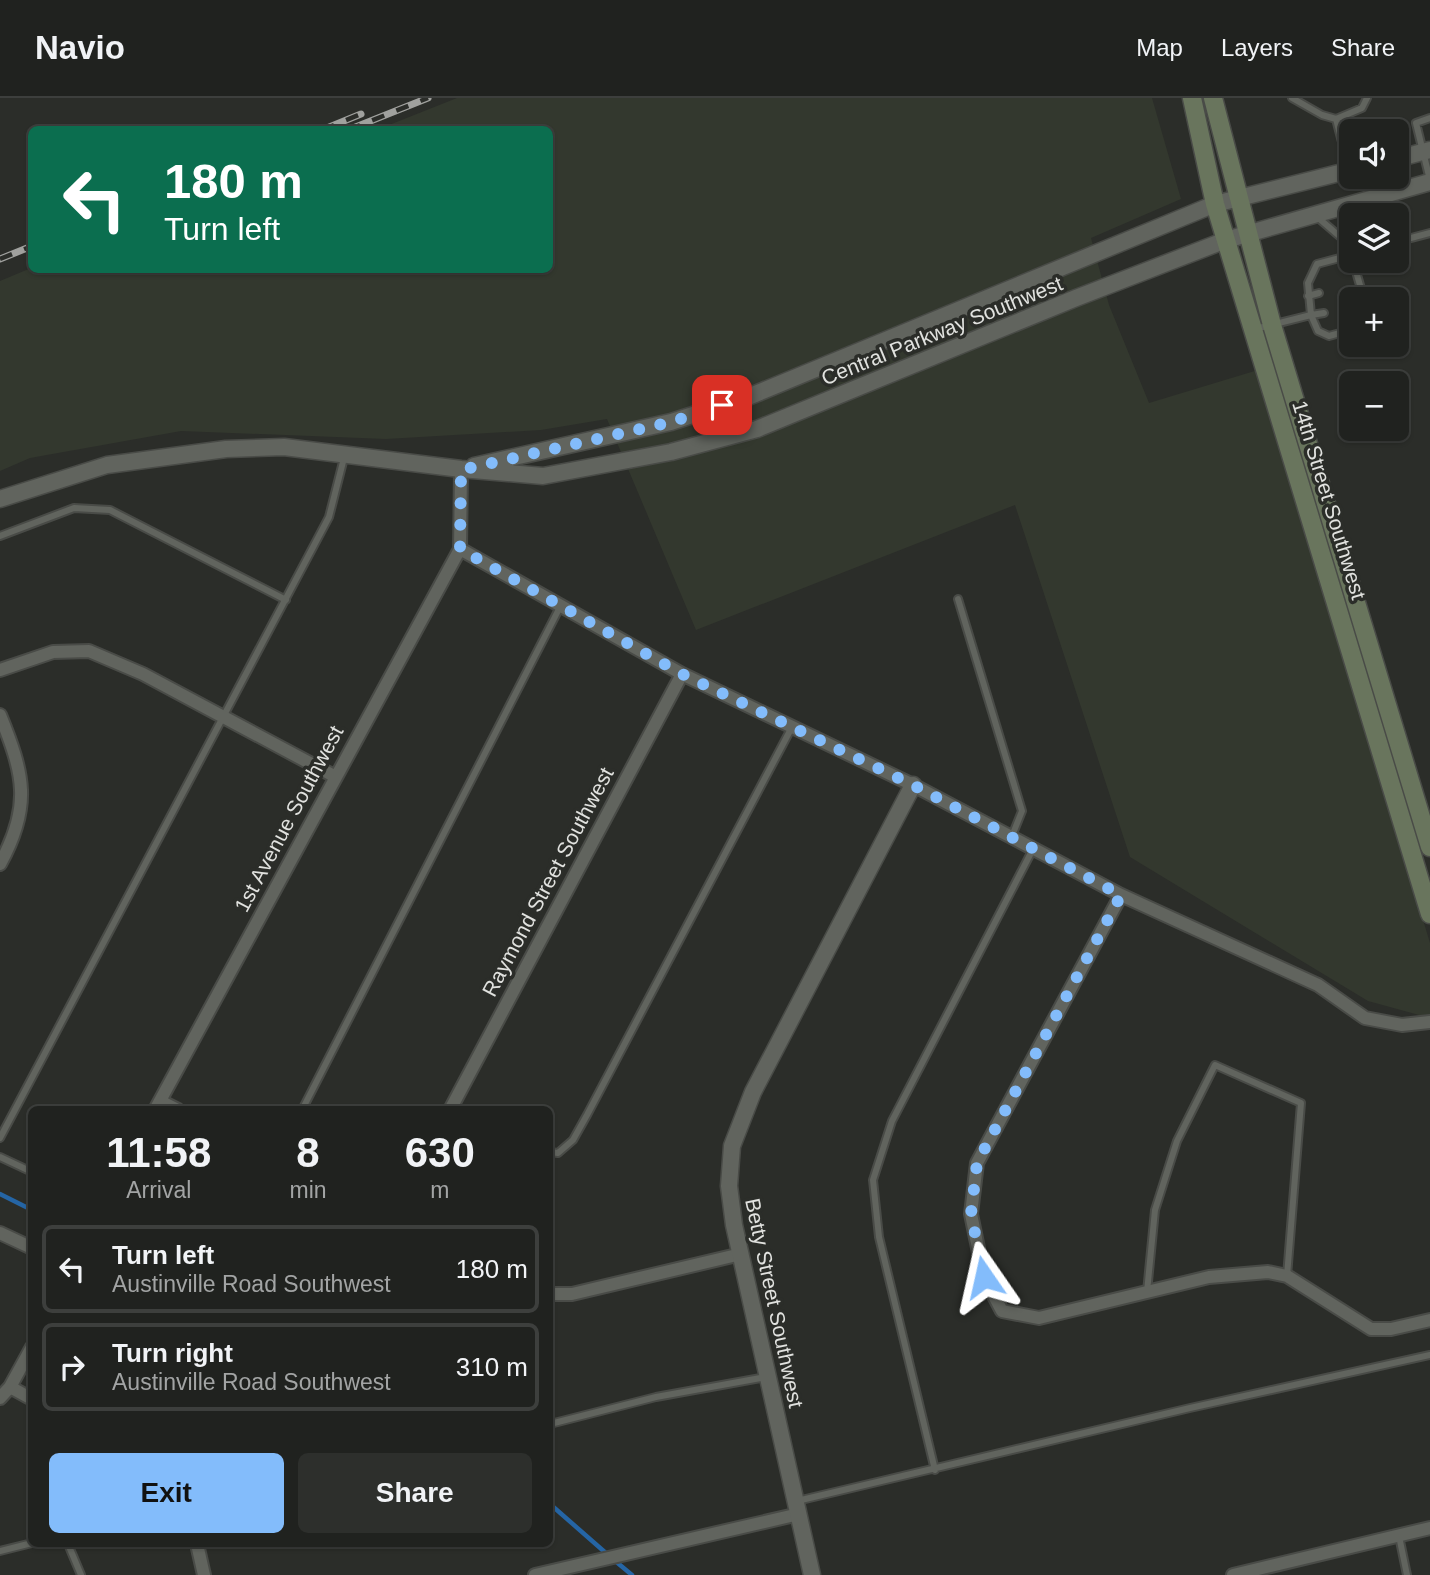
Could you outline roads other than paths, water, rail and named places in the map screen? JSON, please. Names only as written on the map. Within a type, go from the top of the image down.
[{"type":"main road","name":"14th Street Southwest","points":[[1192,98],[1215,204],[1430,914]]},
{"type":"main road","name":"14th Street Southwest","points":[[1213,98],[1272,325],[1430,847]]},
{"type":"street","points":[[1409,156],[1426,151]]},
{"type":"street","name":"Central Parkway Southwest","points":[[461,470],[671,422],[748,397],[1215,204],[1339,173]]},
{"type":"street","name":"Central Parkway Southwest","points":[[1375,203],[1430,181]]},
{"type":"street","name":"Central Parkway Southwest","points":[[0,499],[107,465],[191,452],[284,447],[461,470],[543,476],[714,442],[757,429],[1076,298],[1226,240],[1315,215],[1339,213]]},
{"type":"street","points":[[461,470],[460,549],[560,607],[682,674],[913,785],[1121,895],[1318,985],[1364,1018],[1402,1025],[1430,1022]]},
{"type":"street","name":"1st Avenue Southwest","points":[[157,1105],[460,549]]},
{"type":"street","points":[[0,670],[53,652],[89,651],[143,674],[334,776]]},
{"type":"street","name":"Raymond Street Southwest","points":[[455,1106],[682,674]]},
{"type":"street","points":[[0,715],[14,749],[23,806],[11,843],[0,864]]},
{"type":"street","name":"Betty Street Southwest","points":[[812,1575],[766,1377],[729,1186],[736,1135],[753,1092],[913,785]]},
{"type":"street","points":[[1121,895],[977,1163],[971,1214],[984,1277],[1002,1311],[1039,1318],[1209,1277],[1268,1272],[1287,1276],[1371,1329],[1391,1329],[1430,1320]]},
{"type":"street","points":[[0,1233],[28,1246]]},
{"type":"street","points":[[553,1294],[572,1294],[741,1254]]},
{"type":"street","points":[[0,1398],[10,1387],[28,1354]]},
{"type":"street","points":[[10,1387],[28,1397]]},
{"type":"street","points":[[535,1575],[798,1508]]},
{"type":"street","points":[[1233,1575],[1264,1572],[1430,1528]]},
{"type":"street","points":[[198,1547],[204,1575]]},
{"type":"lane","points":[[1292,98],[1322,115],[1336,119],[1362,108],[1367,98]]},
{"type":"lane","points":[[1430,118],[1416,123],[1426,151],[1430,181]]},
{"type":"lane","points":[[1336,119],[1339,130]]},
{"type":"lane","points":[[1315,215],[1339,235]]},
{"type":"lane","points":[[1409,239],[1430,233]]},
{"type":"lane","points":[[1339,259],[1317,264],[1311,272],[1308,296],[1311,315],[1318,331],[1329,337],[1339,334]]},
{"type":"lane","points":[[1308,296],[1319,293]]},
{"type":"lane","points":[[1253,330],[1324,313]]},
{"type":"lane","points":[[0,1138],[329,517],[345,454]]},
{"type":"lane","points":[[0,536],[74,508],[110,510],[286,600]]},
{"type":"lane","points":[[958,599],[1022,811],[1012,836]]},
{"type":"lane","points":[[304,1106],[560,607]]},
{"type":"lane","points":[[553,1152],[558,1153],[573,1140],[792,727]]},
{"type":"lane","points":[[935,1470],[879,1237],[873,1180],[892,1121],[1034,847]]},
{"type":"lane","points":[[1147,1292],[1155,1210],[1177,1141],[1215,1065],[1301,1103],[1287,1276]]},
{"type":"lane","points":[[0,1157],[28,1170]]},
{"type":"lane","points":[[798,1508],[935,1470],[1190,1408],[1430,1355]]},
{"type":"lane","points":[[553,1423],[656,1397],[766,1377]]},
{"type":"lane","points":[[1399,1536],[1407,1575]]},
{"type":"lane","points":[[0,1550],[28,1544]]},
{"type":"lane","points":[[69,1547],[81,1575]]},
{"type":"waterway","points":[[0,1194],[28,1208]]},
{"type":"waterway","points":[[553,1507],[607,1554]]},
{"type":"waterway","points":[[614,1560],[632,1575]]},
{"type":"railway","points":[[358,126],[428,98]]},
{"type":"railway","points":[[332,126],[361,114]]},
{"type":"railway","points":[[0,259],[28,248]]}]
